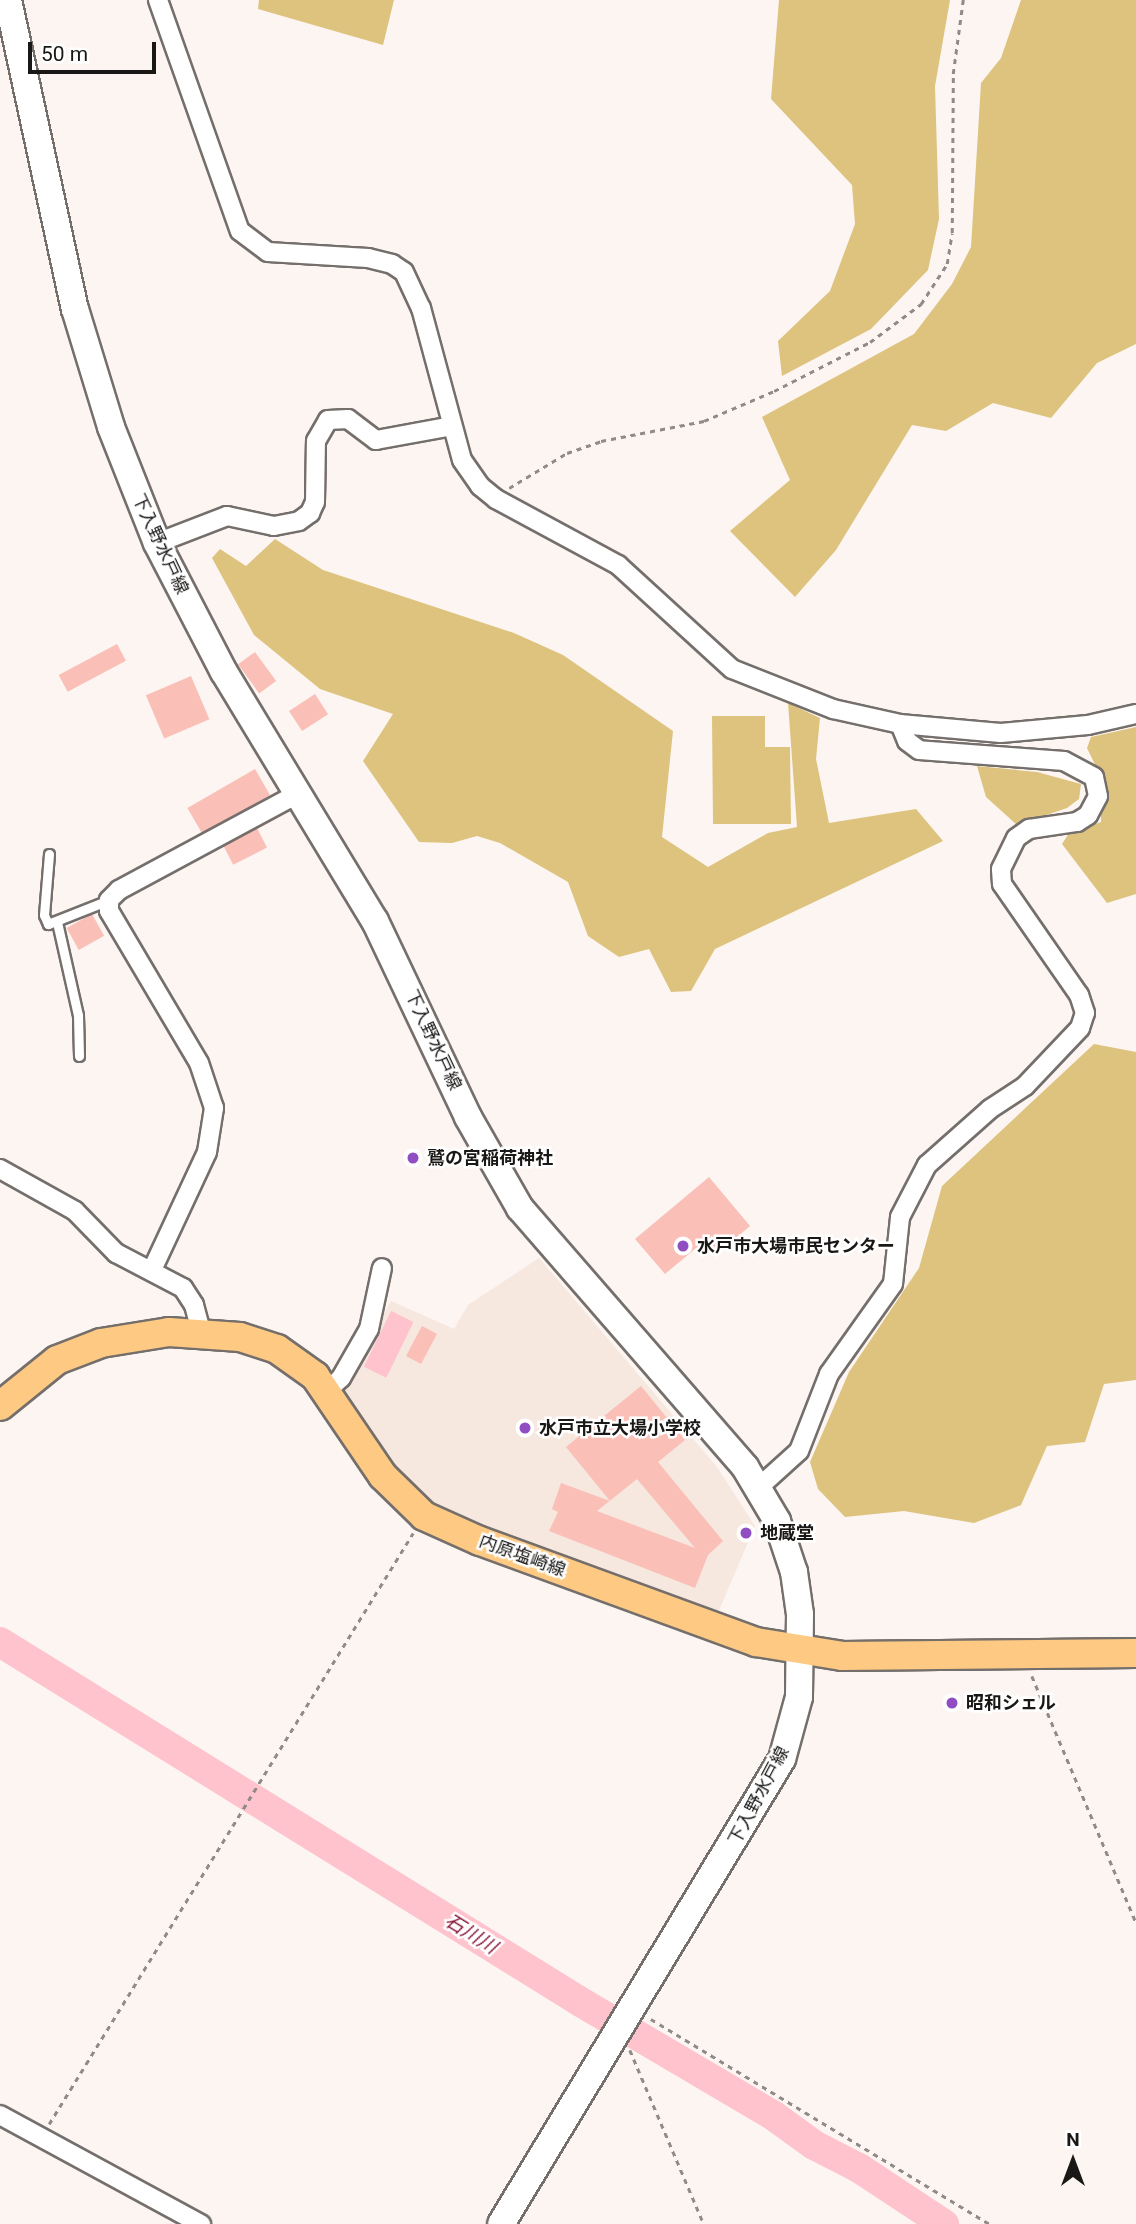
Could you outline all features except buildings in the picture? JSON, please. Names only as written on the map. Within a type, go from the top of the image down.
[{"type":"main road","name":"下入野水戸線","points":[[8,0],[78,319],[111,427],[157,543],[224,672],[299,793],[394,956],[468,1118],[520,1208],[729,1447],[758,1488],[790,1555],[798,1591],[801,1652],[797,1712],[782,1759],[625,2023],[501,2224]]},
{"type":"main road","name":"内原塩崎線","points":[[0,1406],[37,1373],[79,1350],[146,1333],[201,1332],[240,1337],[276,1349],[327,1391],[383,1476],[424,1516],[480,1541],[756,1642],[801,1652],[1024,1657],[1136,1653]]},
{"type":"street","points":[[158,0],[240,231],[268,252],[368,258],[392,264],[404,272],[421,308],[462,460],[480,486],[496,499],[618,565],[732,669],[833,709],[900,724],[1001,733],[1088,725],[1136,714]]},
{"type":"street","points":[[157,543],[227,516],[274,526],[299,521],[310,513],[316,441],[328,420],[348,419],[376,440],[453,426]]},
{"type":"street","points":[[758,1488],[799,1451],[829,1374],[892,1284],[900,1217],[927,1165],[990,1109],[1025,1086],[1080,1028],[1085,1013],[1079,995],[1002,884],[1001,869],[1016,838],[1029,829],[1077,822],[1088,816],[1098,796],[1094,777],[1064,761],[919,750],[907,741],[900,724]]},
{"type":"street","points":[[152,1270],[207,1152],[214,1108],[199,1063],[109,911],[109,900],[119,890],[299,793]]},
{"type":"street","points":[[0,1169],[75,1211],[116,1253],[183,1288],[194,1305],[201,1332]]},
{"type":"street","points":[[327,1391],[341,1378],[369,1329],[382,1268]]},
{"type":"street","points":[[0,2115],[201,2224]]},
{"type":"lane","points":[[49,854],[44,915],[48,924],[109,900]]},
{"type":"lane","points":[[57,922],[78,1015],[79,1056]]},
{"type":"path","points":[[496,499],[531,471],[567,453],[601,441],[704,421],[774,391],[870,342],[921,304],[947,264],[953,233],[953,74],[963,0]]},
{"type":"path","points":[[41,2137],[424,1516]]},
{"type":"path","points":[[1024,1657],[1136,1922]]},
{"type":"path","points":[[625,2023],[631,2051],[704,2224]]},
{"type":"path","points":[[625,2023],[990,2224]]},
{"type":"shaded area","points":[[259,0],[394,0],[383,45],[258,9]]},
{"type":"shaded area","points":[[779,0],[950,0],[935,86],[939,219],[928,270],[871,329],[782,376],[778,341],[830,291],[855,224],[852,185],[771,99]]},
{"type":"shaded area","points":[[1021,0],[1136,0],[1136,344],[1097,363],[1051,418],[993,403],[946,431],[912,425],[836,550],[795,597],[730,531],[790,480],[762,417],[914,334],[952,284],[971,247],[981,83],[1001,58]]},
{"type":"shaded area","points":[[275,539],[323,570],[514,633],[563,655],[673,731],[662,837],[708,867],[768,833],[797,827],[788,703],[820,718],[816,759],[829,823],[916,809],[943,841],[715,949],[691,991],[671,992],[649,949],[619,957],[588,936],[568,882],[500,843],[477,836],[452,843],[419,842],[363,761],[393,714],[320,689],[254,635],[212,558],[220,549],[246,566]]},
{"type":"shaded area","points":[[712,716],[765,716],[765,747],[790,747],[791,824],[713,824]]},
{"type":"shaded area","points":[[1136,727],[1136,894],[1107,903],[1062,844],[1069,833],[1101,822],[1100,775],[1087,748],[1091,737]]},
{"type":"shaded area","points":[[977,766],[1037,772],[1081,784],[1079,799],[1067,808],[1017,825],[986,797]]},
{"type":"shaded area","points":[[1094,1044],[1136,1052],[1136,1380],[1104,1384],[1085,1442],[1047,1446],[1021,1505],[974,1523],[904,1511],[845,1517],[818,1489],[810,1462],[849,1372],[919,1268],[942,1186]]},
{"type":"shaded area","name":"水戸市立大場小学校","points":[[539,1258],[717,1467],[755,1526],[717,1615],[440,1510],[393,1468],[341,1389],[391,1301],[454,1329],[468,1305]]},
{"type":"shaded area","points":[[391,1311],[413,1322],[386,1378],[364,1367]]},
{"type":"waterway","name":"石川川","points":[[0,1642],[579,2001],[774,2116],[814,2145],[859,2168],[944,2224]]},
{"type":"place","name":"鷲の宮稲荷神社","points":[[413,1158]]},
{"type":"place","name":"水戸市大場市民センター","points":[[683,1246]]},
{"type":"place","name":"水戸市立大場小学校","points":[[525,1428]]},
{"type":"place","name":"地蔵堂","points":[[746,1533]]},
{"type":"place","name":"昭和シェル","points":[[952,1703]]}]
